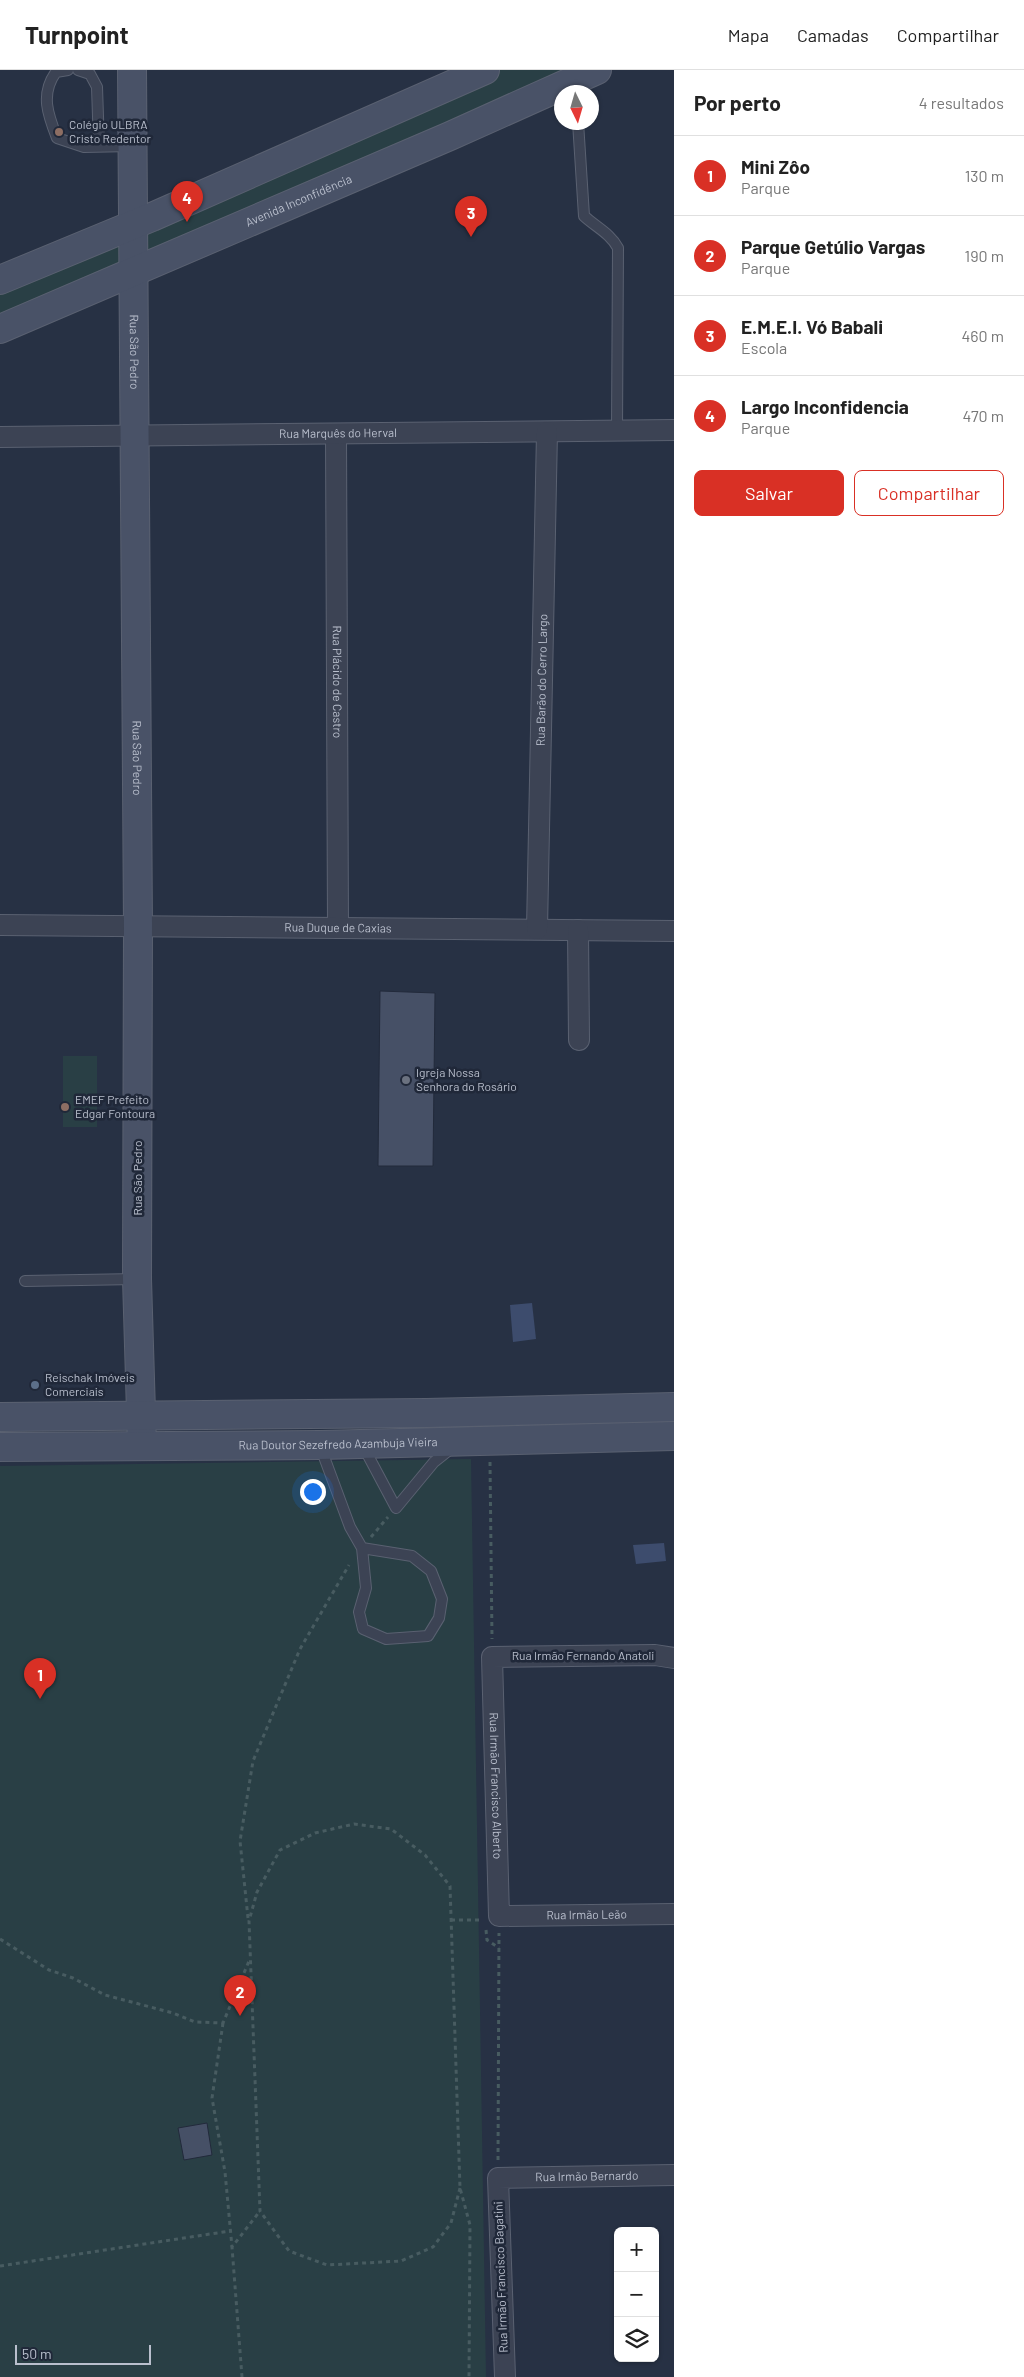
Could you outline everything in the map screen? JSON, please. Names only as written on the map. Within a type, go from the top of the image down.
[{"type":"street","name":"Rua São Pedro","points":[[132,70],[136,436],[137,1279],[142,1446]]},
{"type":"street","points":[[0,280],[133,226],[485,70]]},
{"type":"street","name":"Avenida Inconfidência","points":[[0,329],[583,81]]},
{"type":"street","name":"Rua Marquês do Herval","points":[[0,437],[674,430]]},
{"type":"street","name":"Rua Barão do Cerro Largo","points":[[537,929],[547,432]]},
{"type":"street","name":"Rua Plácido de Castro","points":[[336,434],[338,928]]},
{"type":"street","name":"Rua Duque de Caxias","points":[[0,925],[674,930]]},
{"type":"street","points":[[578,930],[579,1040]]},
{"type":"street","points":[[0,1417],[489,1412],[674,1407]]},
{"type":"street","name":"Rua Doutor Sezefredo Azambuja Vieira","points":[[0,1447],[320,1445],[674,1436]]},
{"type":"street","name":"Rua Irmão Fernando Anatoli","points":[[492,1657],[655,1655],[674,1658]]},
{"type":"street","name":"Rua Irmão Francisco Alberto","points":[[492,1657],[492,1918]]},
{"type":"street","name":"Rua Irmão Leão","points":[[492,1918],[674,1914]]},
{"type":"street","name":"Rua Irmão Bernardo","points":[[498,2178],[674,2175]]},
{"type":"street","name":"Rua Irmão Francisco Bagatini","points":[[498,2178],[505,2377]]},
{"type":"lane","points":[[68,70],[56,72],[48,85],[48,114],[57,138],[84,147],[132,146]]},
{"type":"lane","points":[[78,70],[90,74],[97,87],[99,146]]},
{"type":"lane","points":[[579,130],[584,216],[596,228],[613,238],[618,248],[617,431]]},
{"type":"lane","points":[[25,1281],[137,1279]]},
{"type":"lane","points":[[362,1443],[396,1508],[434,1462],[459,1442]]},
{"type":"lane","points":[[320,1445],[350,1527],[362,1548],[366,1588],[359,1612],[364,1629],[386,1639],[428,1636],[439,1618],[442,1599],[432,1571],[412,1556],[362,1548]]},
{"type":"path","points":[[490,1442],[492,1657]]},
{"type":"path","points":[[396,1508],[352,1560],[300,1649],[253,1761],[240,1841],[249,1921],[260,2211],[289,2251],[327,2265],[401,2261],[433,2247],[451,2223],[460,2188]]},
{"type":"path","points":[[249,1921],[258,1892],[280,1850],[315,1833],[354,1824],[391,1829],[425,1855],[450,1886],[460,2188],[470,2225],[469,2377]]},
{"type":"path","points":[[451,1920],[492,1918],[499,1948],[498,2178]]},
{"type":"path","points":[[0,1939],[48,1970],[73,1978],[105,1995],[173,2013],[195,2022],[223,2023]]},
{"type":"path","points":[[487,1940],[499,1948]]},
{"type":"path","points":[[242,2377],[225,2172],[212,2098],[223,2023],[250,1958]]},
{"type":"path","points":[[232,2247],[260,2211]]},
{"type":"path","points":[[0,2266],[230,2231]]},
{"type":"green space","points":[[499,70],[568,70],[0,316],[0,287]]},
{"type":"green space","points":[[63,1056],[97,1056],[97,1127],[63,1127]]},
{"type":"green space","points":[[471,1459],[486,2377],[0,2377],[0,1466]]},
{"type":"water","points":[[532,1303],[536,1339],[513,1342],[510,1305]]},
{"type":"water","points":[[664,1543],[666,1561],[636,1564],[633,1545]]},
{"type":"building","name":"Igreja Nossa Senhora do Rosário","points":[[380,991],[435,993],[433,1166],[378,1166]]},
{"type":"building","points":[[207,2123],[212,2155],[184,2160],[178,2128]]},
{"type":"place","name":"Colégio ULBRA Cristo Redentor","points":[[59,132]]},
{"type":"place","name":"Largo Inconfidencia","points":[[187,222]]},
{"type":"place","name":"E.M.E.I. Vó Babali","points":[[471,237]]},
{"type":"place","name":"Igreja Nossa Senhora do Rosário","points":[[406,1080]]},
{"type":"place","name":"EMEF Prefeito Edgar Fontoura","points":[[65,1107]]},
{"type":"place","name":"Reischak Imóveis Comerciais","points":[[35,1385]]},
{"type":"place","name":"Mini Zôo","points":[[40,1699]]},
{"type":"place","name":"Parque Getúlio Vargas","points":[[240,2016]]}]
